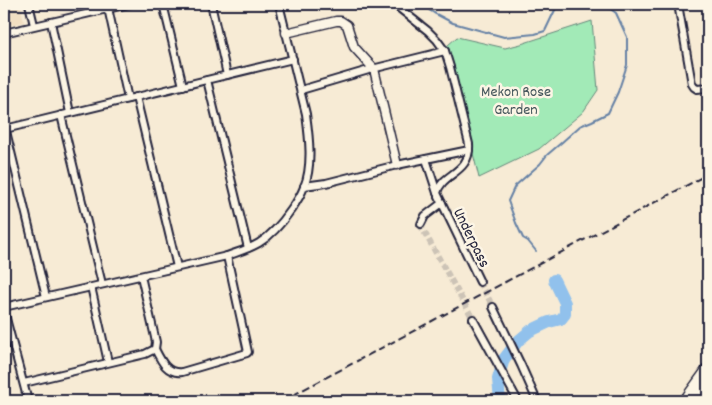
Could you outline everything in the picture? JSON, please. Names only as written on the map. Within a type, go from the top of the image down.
[{"type":"main road","points":[[684,401],[708,368]]},
{"type":"main road","points":[[694,401],[708,381]]},
{"type":"street","points":[[29,4],[34,25]]},
{"type":"street","points":[[4,33],[129,4]]},
{"type":"street","points":[[163,4],[183,86]]},
{"type":"street","points":[[211,4],[227,75]]},
{"type":"street","points":[[4,306],[227,256],[248,248],[266,238],[276,229],[296,203],[304,186],[309,164],[308,130],[301,90],[279,4]]},
{"type":"street","points":[[394,4],[428,31],[445,51],[469,144],[466,161],[439,187],[438,193]]},
{"type":"street","points":[[678,4],[692,84],[697,89],[708,88]]},
{"type":"street","points":[[108,8],[176,267]]},
{"type":"street","points":[[286,33],[341,20],[347,25],[354,47],[374,69],[397,165]]},
{"type":"street","points":[[51,22],[70,113]]},
{"type":"street","points":[[301,90],[445,51]]},
{"type":"street","points":[[46,297],[4,126],[62,115],[293,60]]},
{"type":"street","points":[[207,80],[248,248]]},
{"type":"street","points":[[62,115],[102,284]]},
{"type":"street","points":[[304,186],[326,183],[397,165],[469,150]]},
{"type":"street","points":[[426,159],[442,203]]},
{"type":"street","name":"Underpass","points":[[421,224],[425,216],[442,203],[480,282]]},
{"type":"street","points":[[141,276],[156,342],[155,349],[168,369],[177,373],[248,352],[227,256]]},
{"type":"street","points":[[92,291],[108,362]]},
{"type":"street","points":[[493,307],[537,401]]},
{"type":"street","points":[[4,311],[28,401]]},
{"type":"street","points":[[473,319],[518,401]]},
{"type":"street","points":[[24,383],[145,354],[155,349]]},
{"type":"shaded area","points":[[4,4],[20,4],[24,22],[4,27]]},
{"type":"green space","name":"Mekon Rose Garden","points":[[592,21],[598,90],[583,112],[539,149],[479,178],[447,46],[457,37],[505,48]]},
{"type":"waterway","points":[[419,4],[453,23],[504,37],[535,34],[545,31],[555,10],[561,4]]},
{"type":"waterway","points":[[536,251],[523,238],[508,201],[515,186],[540,164],[547,155],[580,126],[608,113],[618,92],[627,65],[627,37],[616,13],[604,4]]},
{"type":"waterway","points":[[500,401],[498,379],[504,359],[518,341],[530,331],[549,322],[561,319],[565,314],[565,303],[554,280]]},
{"type":"tunnel","points":[[421,224],[473,319]]},
{"type":"tunnel","points":[[480,282],[493,307]]},
{"type":"railway","points":[[282,401],[708,174]]}]
